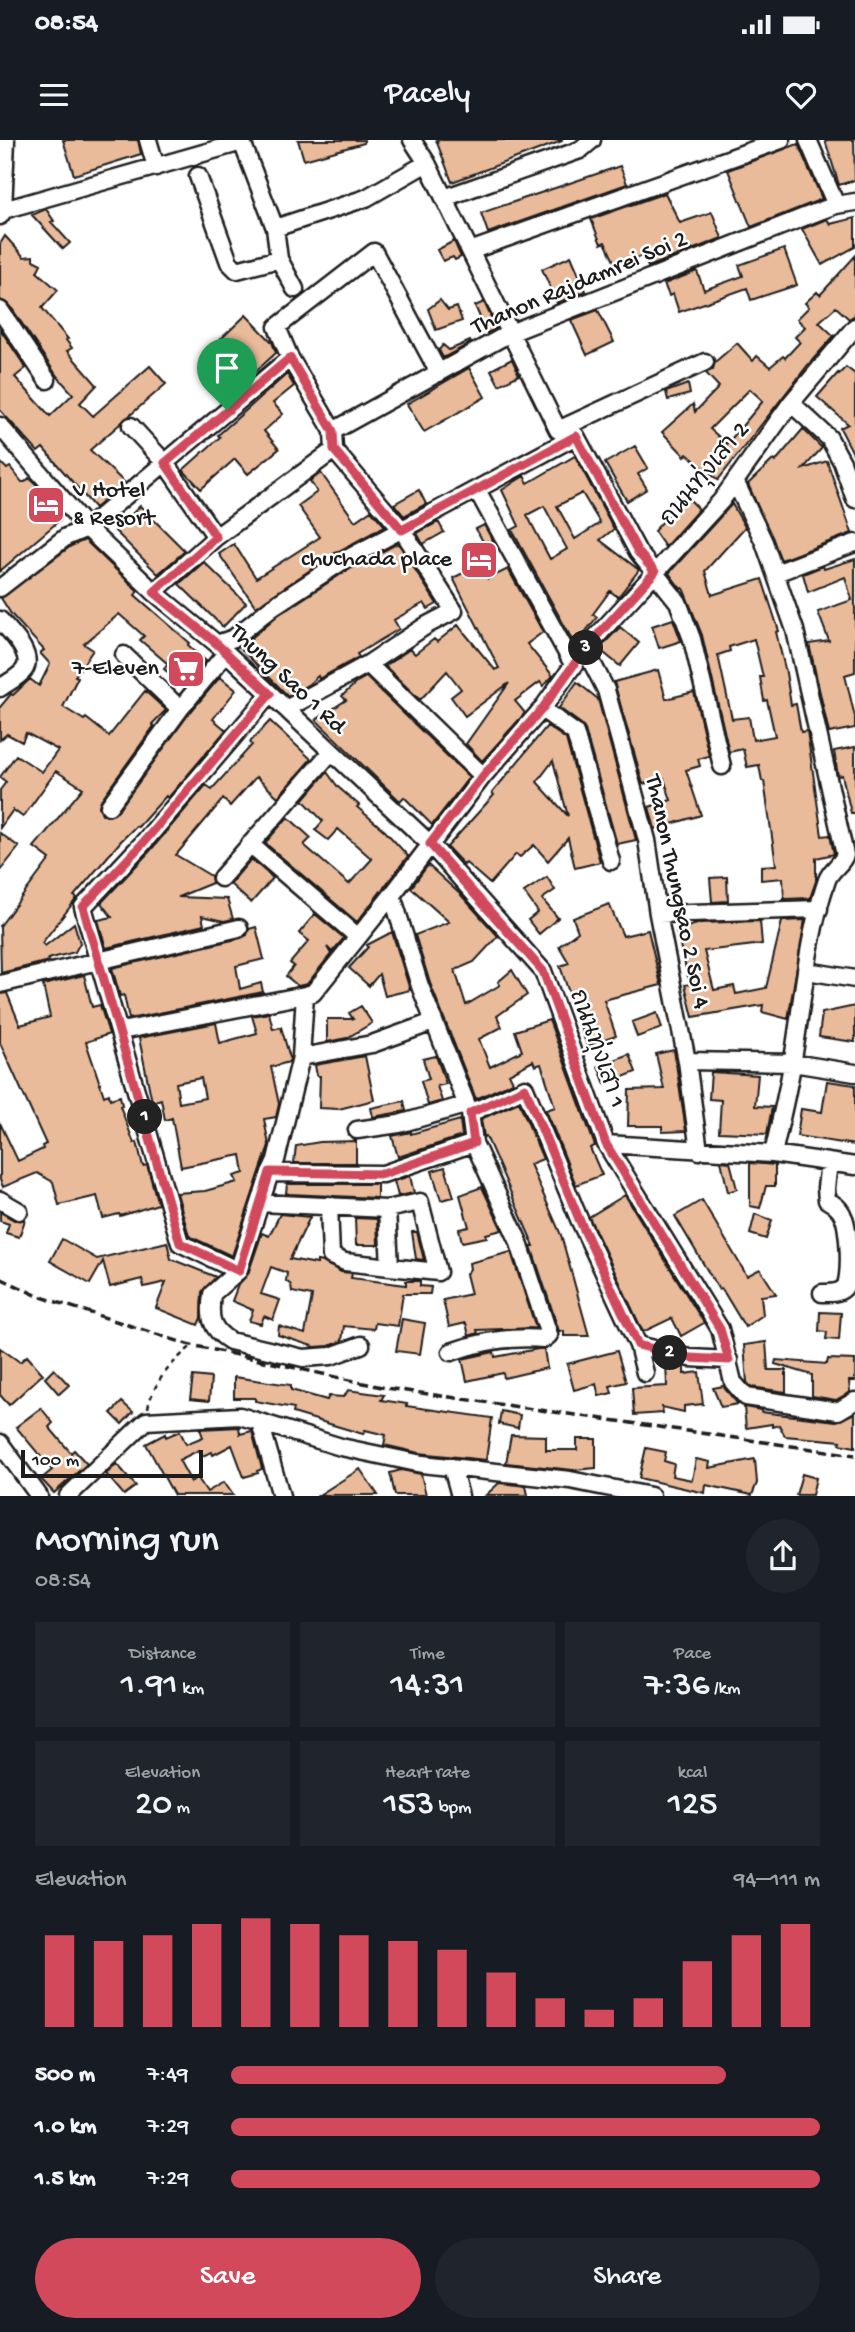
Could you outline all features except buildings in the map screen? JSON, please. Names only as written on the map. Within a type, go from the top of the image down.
[{"type":"street","points":[[6,140],[1,213],[244,141],[275,228],[279,259],[295,289]]},
{"type":"street","points":[[148,140],[156,167]]},
{"type":"street","points":[[412,140],[427,163],[558,430],[576,436],[638,552],[678,602],[692,639],[722,766]]},
{"type":"street","points":[[444,198],[580,150],[592,140]]},
{"type":"street","points":[[470,251],[781,140]]},
{"type":"street","points":[[808,140],[836,205]]},
{"type":"street","points":[[275,228],[366,198],[427,163]]},
{"type":"street","points":[[198,176],[229,262],[237,270],[279,259]]},
{"type":"street","name":"Thanon Rajdamrei Soi 2","points":[[333,431],[510,333],[836,205],[855,202]]},
{"type":"street","points":[[286,709],[368,664],[427,625],[454,611],[402,530],[334,450],[333,431],[290,358],[277,327],[374,253],[439,373]]},
{"type":"street","points":[[1,312],[47,380]]},
{"type":"street","name":"ถนนทุ่งเสา 2","points":[[306,995],[313,993],[483,776],[542,709],[585,649],[720,501],[790,403],[854,330]]},
{"type":"street","points":[[0,588],[66,537],[87,528],[290,358]]},
{"type":"street","points":[[558,430],[705,362]]},
{"type":"street","points":[[790,403],[829,438],[842,462],[855,499]]},
{"type":"street","name":"Thung Sao 1 Rd","points":[[0,426],[87,528],[154,592],[222,649],[430,844]]},
{"type":"street","points":[[131,426],[165,463],[216,537]]},
{"type":"street","points":[[110,806],[222,649],[272,607],[341,562],[576,436]]},
{"type":"street","points":[[154,592],[216,537],[334,450]]},
{"type":"street","points":[[735,481],[776,573],[795,630],[845,855],[842,863],[833,868],[828,877],[819,909],[793,1063],[773,1154]]},
{"type":"street","points":[[477,490],[573,666]]},
{"type":"street","points":[[776,573],[855,543]]},
{"type":"street","points":[[0,620],[23,648],[26,663],[24,671],[0,688]]},
{"type":"street","name":"Thanon Thungsao 2 Soi 4","points":[[585,649],[606,690],[644,827],[687,1061],[699,1151]]},
{"type":"street","points":[[124,655],[180,709]]},
{"type":"street","points":[[368,664],[483,776]]},
{"type":"street","points":[[239,1271],[180,1243],[121,1031],[83,907],[142,844],[270,694]]},
{"type":"street","points":[[542,709],[575,733],[611,861]]},
{"type":"street","points":[[220,878],[331,752]]},
{"type":"street","points":[[250,844],[357,936]]},
{"type":"street","name":"ถนนทุ่งเสา 1","points":[[430,844],[543,971],[606,1144],[720,1329],[733,1382],[746,1397],[838,1411],[855,1401]]},
{"type":"street","points":[[392,895],[433,1022],[467,1109],[474,1143],[518,1240],[549,1332],[547,1339],[513,1338],[474,1344],[452,1352]]},
{"type":"street","points":[[658,914],[819,909]]},
{"type":"street","points":[[0,985],[239,928]]},
{"type":"street","points":[[807,971],[855,979]]},
{"type":"street","points":[[121,1031],[306,995],[301,1057],[276,1160],[239,1271],[212,1294],[212,1320],[214,1329],[230,1341],[303,1358],[331,1356],[361,1345]]},
{"type":"street","points":[[301,1057],[372,1044],[433,1022]]},
{"type":"street","points":[[687,1061],[793,1063],[855,1073]]},
{"type":"street","points":[[357,1130],[467,1109],[525,1088],[579,1219],[638,1345],[645,1373]]},
{"type":"street","points":[[270,1172],[383,1174],[474,1143]]},
{"type":"street","points":[[606,1144],[773,1154],[855,1166]]},
{"type":"street","points":[[822,1293],[835,1293],[844,1289],[847,1281],[848,1235],[844,1217],[837,1206],[827,1200],[829,1162]]},
{"type":"street","points":[[0,1200],[19,1211]]},
{"type":"street","points":[[260,1203],[329,1205],[387,1209],[420,1202],[438,1272],[345,1262],[331,1255],[329,1205]]},
{"type":"street","points":[[387,1209],[390,1267]]},
{"type":"street","points":[[638,1345],[690,1358],[729,1360]]},
{"type":"street","points":[[68,1496],[146,1421],[240,1416],[341,1447],[422,1464],[570,1480],[651,1496]]},
{"type":"street","points":[[260,1422],[281,1496]]},
{"type":"street","points":[[0,1443],[39,1496]]},
{"type":"street","points":[[452,1467],[460,1496]]},
{"type":"street","points":[[570,1480],[576,1496]]},
{"type":"path","points":[[146,1421],[149,1402],[158,1383],[176,1358],[193,1345]]},
{"type":"railway","points":[[0,1278],[38,1296],[187,1344],[386,1388],[855,1455]]},
{"type":"place","name":"V Hotel & Resort","points":[[46,505]]},
{"type":"place","name":"chuchada place","points":[[479,560]]},
{"type":"place","name":"7-Eleven","points":[[186,669]]},
{"type":"route","points":[[290,358],[333,431],[334,450],[402,530],[576,436],[638,552],[655,572],[585,649],[542,709],[483,776],[430,844],[543,971],[606,1144],[720,1329],[729,1360],[690,1358],[638,1345],[579,1219],[525,1088],[470,1113],[474,1143],[383,1174],[270,1172],[239,1271],[180,1243],[121,1031],[83,907],[142,844],[270,694],[217,644],[154,592],[216,537],[165,463],[227,410],[290,358]]}]
